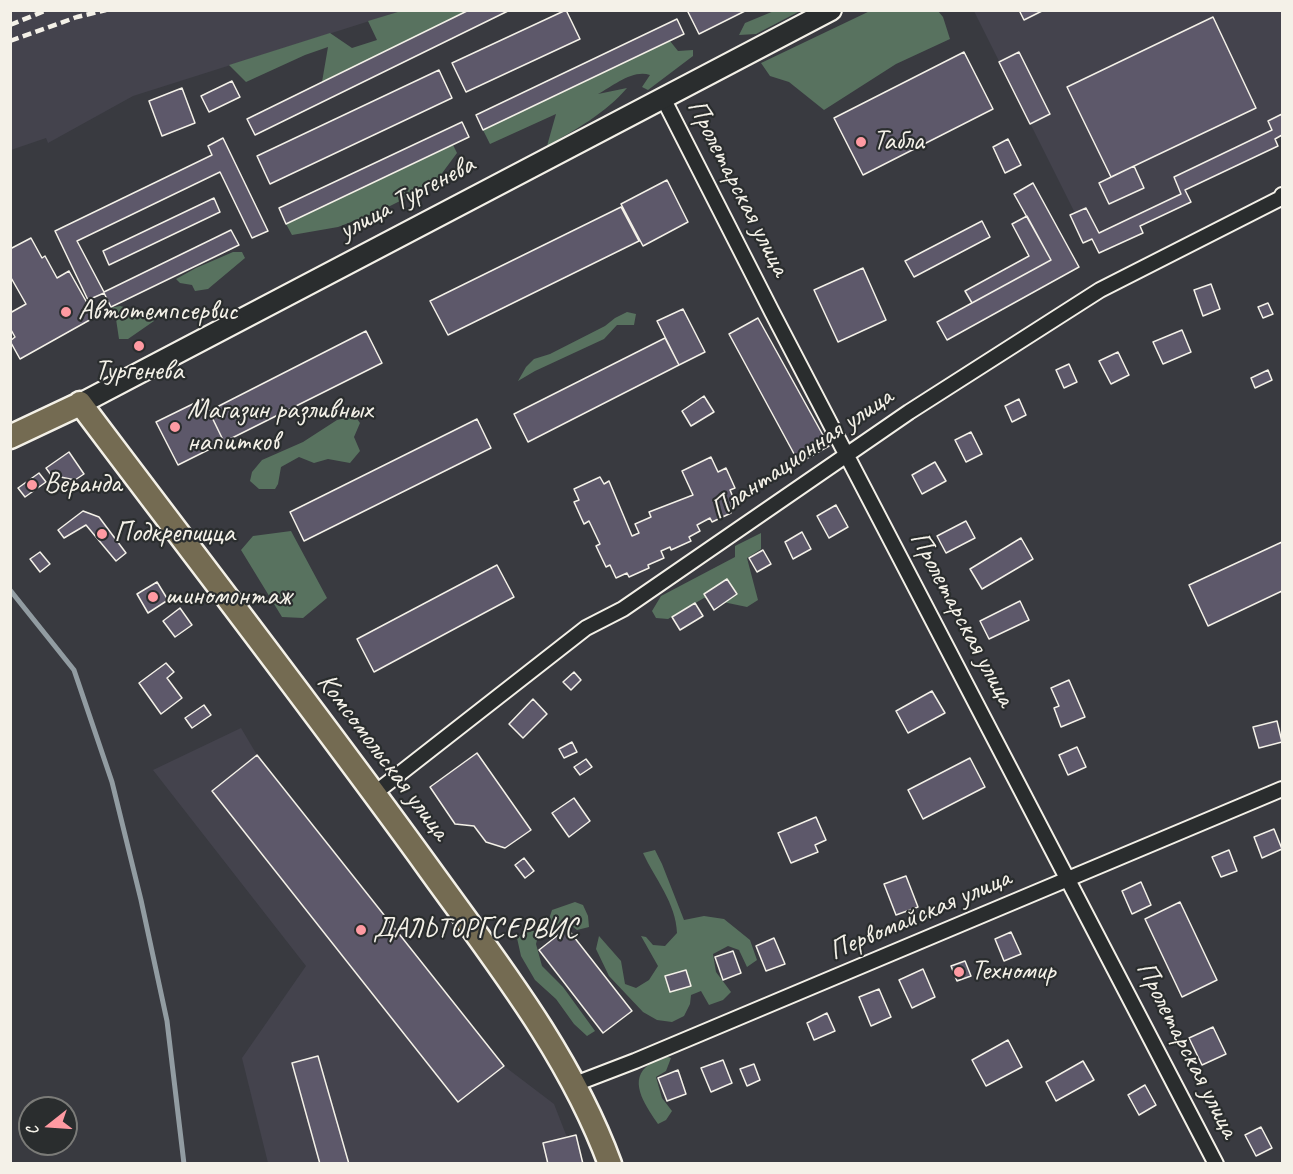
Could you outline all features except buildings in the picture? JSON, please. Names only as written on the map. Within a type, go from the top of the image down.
[{"type":"main road","name":"улица Тургенева","points":[[10,437],[80,404],[831,10]]},
{"type":"main road","name":"Комсомольская улица","points":[[80,404],[375,793],[527,1007],[575,1084],[610,1164]]},
{"type":"street","name":"Пролетарская улица","points":[[663,98],[846,455],[1070,880],[1216,1164]]},
{"type":"street","name":"Плантационная улица","points":[[375,793],[586,628],[623,609],[909,412],[1100,290],[1282,198]]},
{"type":"street","name":"Первомайская улица","points":[[575,1084],[1070,880],[1282,789]]},
{"type":"shaded area","points":[[15,10],[401,11],[133,96],[48,143],[46,138],[11,150],[10,13]]},
{"type":"shaded area","points":[[974,11],[1282,11],[1282,114],[1268,121],[1272,130],[1174,177],[1181,194],[1099,233],[1087,208],[1075,213]]},
{"type":"shaded area","points":[[241,728],[257,755],[504,1066],[554,1104],[577,1163],[268,1163],[242,1058],[306,966],[153,770]]},
{"type":"green space","points":[[872,10],[938,11],[943,17],[950,39],[896,64],[824,110],[789,82],[770,76],[761,63]]},
{"type":"green space","points":[[401,11],[469,11],[322,82],[328,47],[246,82],[229,65],[330,33],[352,48],[377,40],[368,21]]},
{"type":"green space","points":[[774,11],[800,11],[756,34],[739,35],[745,23]]},
{"type":"green space","points":[[670,41],[678,51],[693,50],[693,56],[648,90],[642,87],[650,75],[637,74],[617,83],[598,94],[627,88],[619,97],[590,120],[547,146],[556,114],[490,144],[483,130]]},
{"type":"green space","points":[[453,145],[457,153],[434,184],[382,210],[338,227],[292,235],[286,224]]},
{"type":"green space","points":[[233,252],[242,252],[245,258],[208,289],[195,291],[192,285],[180,283],[176,279],[196,268]]},
{"type":"green space","points":[[120,306],[144,312],[154,321],[128,339],[119,339],[116,319],[107,319],[104,309]]},
{"type":"green space","points":[[627,312],[636,314],[634,325],[617,325],[604,339],[518,381],[534,359],[550,354]]},
{"type":"green space","points":[[355,416],[360,423],[354,437],[360,451],[350,463],[328,459],[314,463],[299,457],[281,467],[275,489],[259,489],[250,481],[252,472],[262,460],[303,442],[337,420]]},
{"type":"green space","points":[[291,531],[327,598],[303,618],[282,617],[241,550],[253,536]]},
{"type":"green space","points":[[761,533],[761,549],[747,558],[758,600],[747,607],[704,598],[668,619],[656,618],[652,611],[661,596],[735,557],[735,546]]},
{"type":"green space","points":[[655,850],[684,920],[704,916],[724,919],[750,940],[757,960],[747,967],[739,950],[728,946],[713,954],[716,972],[731,992],[723,1000],[709,1005],[701,991],[691,995],[690,1004],[684,1016],[672,1022],[657,1020],[643,1012],[609,976],[596,949],[599,936],[621,961],[625,984],[636,988],[649,980],[658,966],[641,936],[646,937],[653,945],[665,946],[677,933],[669,901],[643,853]]},
{"type":"green space","points":[[575,902],[583,905],[588,916],[589,927],[577,930],[568,923],[557,931],[548,922],[552,910]]},
{"type":"green space","points":[[527,930],[539,932],[536,944],[542,966],[563,987],[595,1031],[587,1036],[574,1024],[556,999],[535,980],[521,956],[517,938]]},
{"type":"green space","points":[[662,1055],[671,1058],[666,1071],[656,1077],[662,1098],[672,1111],[666,1120],[658,1124],[642,1096],[639,1081],[646,1067]]},
{"type":"waterway","points":[[10,590],[74,670],[112,782],[167,1021],[184,1164]]},
{"type":"railway","points":[[10,25],[47,10]]},
{"type":"railway","points":[[10,41],[77,17],[106,10]]},
{"type":"place","name":"Табла","points":[[861,142]]},
{"type":"place","name":"Автотемпсервис","points":[[66,312]]},
{"type":"place","name":"Тургенева","points":[[139,346]]},
{"type":"place","name":"Магазин разливных напитков","points":[[175,427]]},
{"type":"place","name":"Веранда","points":[[32,485]]},
{"type":"place","name":"Подкрепицца","points":[[102,534]]},
{"type":"place","name":"шиномонтаж","points":[[153,597]]},
{"type":"place","name":"ДАЛЬТОРГСЕРВИС","points":[[361,930]]},
{"type":"place","name":"Техномир","points":[[959,972]]}]
